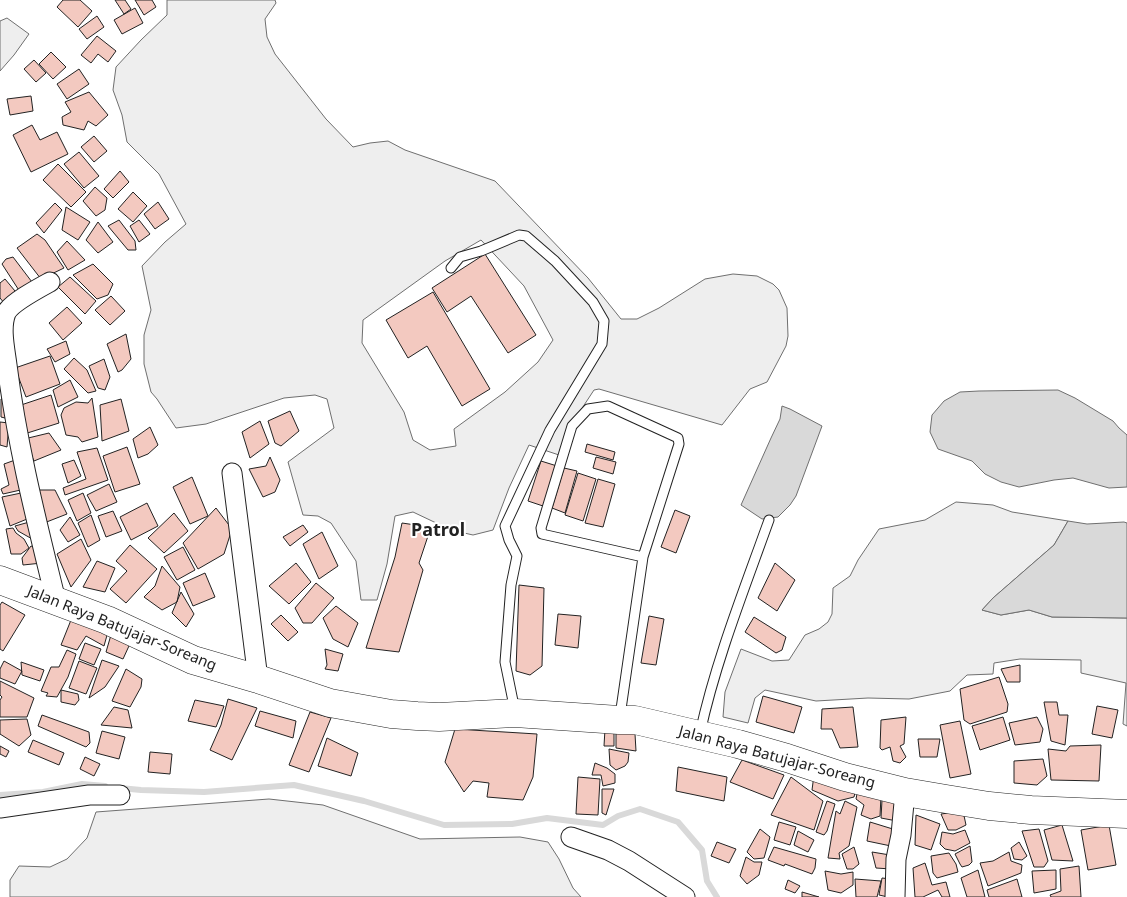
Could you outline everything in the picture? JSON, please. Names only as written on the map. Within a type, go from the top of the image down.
[{"type":"highway","name":"Jalan Raya Batujajar-Soreang","points":[[0,581],[107,620],[193,660],[330,703],[391,714],[439,717],[515,713],[635,720],[755,748],[845,777],[906,792],[988,806],[1031,810],[1127,814]]},
{"type":"street","points":[[50,282],[9,308],[2,329],[12,403],[27,482],[56,602]]},
{"type":"street","points":[[232,473],[258,679]]},
{"type":"street","points":[[895,897],[896,859],[906,792]]},
{"type":"street","points":[[0,808],[90,795],[120,795]]},
{"type":"street","points":[[571,837],[608,850],[629,861],[685,897]]},
{"type":"lane","points":[[451,268],[460,257],[481,251],[519,235],[526,236],[555,261],[593,302],[604,321],[602,344],[550,430],[505,526],[517,556],[511,585],[505,662],[515,713]]},
{"type":"lane","points":[[619,720],[643,557],[679,444],[678,438],[608,406],[588,409],[572,426],[542,528],[542,534],[643,557]]},
{"type":"lane","points":[[699,735],[706,704],[726,639],[769,520]]},
{"type":"shaded area","points":[[167,0],[275,0],[276,3],[265,19],[267,37],[275,54],[326,119],[353,147],[388,141],[405,150],[495,181],[588,278],[621,319],[637,319],[659,308],[705,279],[733,274],[757,276],[773,284],[779,290],[787,308],[788,336],[786,346],[767,382],[750,389],[722,425],[599,389],[594,390],[567,431],[559,455],[529,445],[509,488],[493,530],[473,535],[451,530],[413,512],[395,516],[387,564],[377,600],[361,600],[356,561],[331,523],[318,516],[303,515],[288,462],[334,428],[327,399],[315,395],[284,398],[206,424],[176,428],[151,392],[144,364],[144,335],[151,310],[142,266],[186,224],[159,174],[127,142],[122,115],[113,90],[116,67],[167,15]],"holes":[[[481,240],[524,286],[553,340],[538,362],[505,392],[454,429],[456,446],[430,450],[413,440],[404,412],[362,343],[363,320],[445,261]]]},
{"type":"shaded area","points":[[7,18],[29,34],[0,71],[0,21]]},
{"type":"shaded area","points":[[1058,390],[1113,421],[1127,435],[1127,487],[1109,488],[1073,478],[1019,487],[1001,482],[985,474],[972,461],[938,449],[930,432],[932,415],[944,401],[960,392]]},
{"type":"shaded area","points":[[782,406],[822,426],[796,496],[778,517],[762,519],[741,505],[780,419]]},
{"type":"shaded area","points":[[956,502],[993,505],[1012,512],[1068,521],[1054,545],[993,598],[982,610],[1001,615],[1029,610],[1052,617],[1127,618],[1127,726],[1123,724],[1126,683],[1081,673],[1081,660],[1020,659],[994,663],[993,674],[967,675],[950,691],[909,699],[868,698],[816,701],[765,690],[755,698],[748,723],[723,717],[725,692],[741,649],[772,661],[789,660],[805,635],[819,629],[828,622],[832,614],[833,588],[850,576],[858,560],[879,529],[925,520]]},
{"type":"shaded area","points":[[1068,521],[1087,524],[1127,523],[1127,618],[1052,617],[1029,610],[1001,615],[982,610],[993,598],[1054,545]]},
{"type":"shaded area","points":[[269,799],[323,805],[420,839],[520,837],[548,842],[559,859],[573,888],[581,897],[10,897],[10,880],[19,866],[50,867],[67,859],[87,838],[96,812]]},
{"type":"building","points":[[63,0],[80,0],[92,11],[78,27],[57,7]]},
{"type":"building","points":[[115,0],[125,0],[131,9],[124,14]]},
{"type":"building","points":[[135,0],[152,0],[156,7],[144,15]]},
{"type":"building","points":[[135,8],[143,23],[122,34],[114,20]]},
{"type":"building","points":[[97,16],[104,27],[87,39],[79,29]]},
{"type":"building","points":[[97,36],[116,51],[108,62],[98,54],[91,63],[81,55]]},
{"type":"building","points":[[51,52],[66,67],[53,79],[39,64]]},
{"type":"building","points":[[34,60],[46,73],[36,82],[24,69]]},
{"type":"building","points":[[79,69],[89,84],[67,99],[57,84]]},
{"type":"building","points":[[89,92],[108,115],[96,126],[88,121],[84,130],[63,125],[62,117],[71,112],[65,102]]},
{"type":"building","points":[[31,96],[33,111],[10,115],[7,99]]},
{"type":"building","points":[[32,125],[40,140],[57,132],[68,154],[31,172],[13,135]]},
{"type":"building","points":[[94,136],[107,151],[94,162],[81,147]]},
{"type":"building","points":[[79,152],[99,176],[84,188],[64,164]]},
{"type":"building","points":[[58,164],[86,192],[71,207],[43,180]]},
{"type":"building","points":[[120,171],[129,182],[113,198],[104,189]]},
{"type":"building","points":[[95,187],[107,198],[105,210],[96,216],[83,201]]},
{"type":"building","points":[[133,192],[147,206],[133,222],[118,209]]},
{"type":"building","points":[[158,202],[169,219],[155,229],[144,214]]},
{"type":"building","points":[[55,203],[62,210],[44,233],[36,223]]},
{"type":"building","points":[[66,207],[90,222],[78,240],[62,230]]},
{"type":"building","points":[[119,220],[135,241],[136,250],[128,250],[108,226]]},
{"type":"building","points":[[139,220],[150,234],[139,242],[130,226]]},
{"type":"building","points":[[98,222],[113,242],[98,253],[86,240]]},
{"type":"building","points":[[37,234],[45,240],[64,268],[41,279],[17,248]]},
{"type":"building","points":[[67,241],[85,260],[68,270],[57,252]]},
{"type":"building","points":[[485,254],[536,335],[508,353],[471,296],[447,312],[432,288]]},
{"type":"building","points":[[13,257],[35,286],[22,295],[2,264],[6,259]]},
{"type":"building","points":[[93,264],[113,284],[108,295],[97,299],[73,275]]},
{"type":"building","points":[[70,277],[96,301],[85,314],[58,287]]},
{"type":"building","points":[[5,279],[15,291],[12,301],[5,304],[0,298],[0,283]]},
{"type":"building","points":[[433,292],[490,389],[462,406],[427,346],[408,358],[386,320]]},
{"type":"building","points":[[111,296],[125,311],[110,325],[95,310]]},
{"type":"building","points":[[67,307],[82,323],[63,340],[49,323]]},
{"type":"building","points":[[126,334],[131,359],[118,372],[107,344]]},
{"type":"building","points":[[66,341],[70,354],[55,362],[47,349]]},
{"type":"building","points":[[50,356],[60,384],[26,397],[15,368]]},
{"type":"building","points":[[74,358],[87,370],[96,391],[88,393],[64,369]]},
{"type":"building","points":[[104,359],[110,377],[105,390],[98,388],[89,366]]},
{"type":"building","points":[[70,380],[78,397],[58,407],[53,390]]},
{"type":"building","points":[[51,395],[59,423],[21,435],[18,406]]},
{"type":"building","points":[[92,398],[98,437],[82,442],[78,437],[66,435],[61,415],[64,408],[76,402],[88,403]]},
{"type":"building","points":[[1,399],[9,399],[9,419],[1,417]]},
{"type":"building","points":[[121,399],[129,431],[102,441],[100,405]]},
{"type":"building","points":[[290,411],[299,431],[281,446],[275,443],[268,421]]},
{"type":"building","points":[[260,421],[269,444],[250,458],[242,432]]},
{"type":"building","points":[[0,422],[9,423],[7,447],[0,445]]},
{"type":"building","points":[[150,427],[158,445],[148,454],[138,458],[133,439]]},
{"type":"building","points":[[49,433],[61,450],[34,461],[24,439]]},
{"type":"building","points":[[587,444],[615,452],[613,460],[585,452]]},
{"type":"building","points":[[127,447],[140,484],[115,492],[103,456]]},
{"type":"building","points":[[97,448],[108,480],[65,495],[63,488],[86,479],[77,452]]},
{"type":"building","points":[[270,457],[280,480],[275,492],[263,497],[249,469],[266,466]]},
{"type":"building","points":[[596,457],[616,462],[613,474],[593,468]]},
{"type":"building","points":[[18,459],[25,489],[3,494],[1,489],[9,485],[4,464]]},
{"type":"building","points":[[74,460],[81,476],[68,483],[62,464]]},
{"type":"building","points":[[541,461],[557,466],[543,506],[528,501]]},
{"type":"building","points":[[564,468],[577,471],[565,513],[552,508]]},
{"type":"building","points":[[578,473],[596,479],[583,521],[565,515]]},
{"type":"building","points":[[192,477],[208,516],[190,524],[173,487]]},
{"type":"building","points":[[598,479],[615,484],[603,527],[585,523]]},
{"type":"building","points":[[109,484],[117,502],[96,511],[87,495]]},
{"type":"building","points":[[35,490],[55,490],[67,514],[44,523]]},
{"type":"building","points":[[26,492],[32,517],[10,526],[2,497]]},
{"type":"building","points":[[83,493],[91,513],[77,521],[68,500]]},
{"type":"building","points":[[147,503],[158,526],[131,540],[120,517]]},
{"type":"building","points":[[216,508],[232,529],[224,554],[198,569],[183,543]]},
{"type":"building","points":[[675,510],[690,516],[676,553],[661,547]]},
{"type":"building","points":[[113,511],[122,531],[106,537],[98,516]]},
{"type":"building","points":[[174,513],[188,531],[164,553],[148,538]]},
{"type":"building","points":[[91,515],[100,540],[88,547],[78,523]]},
{"type":"building","points":[[70,517],[80,535],[68,542],[60,530]]},
{"type":"building","points":[[33,521],[34,540],[18,531],[15,526]]},
{"type":"building","points":[[402,523],[429,527],[432,531],[428,536],[419,563],[423,570],[399,652],[366,648],[395,557]]},
{"type":"building","points":[[303,525],[308,532],[290,546],[283,537]]},
{"type":"building","points":[[13,528],[24,539],[29,548],[21,554],[11,554],[6,529]]},
{"type":"building","points":[[322,532],[338,566],[319,579],[303,544]]},
{"type":"building","points":[[81,539],[91,560],[71,587],[57,554]]},
{"type":"building","points":[[130,545],[157,569],[126,603],[110,589],[127,571],[116,561]]},
{"type":"building","points":[[31,546],[38,548],[42,563],[23,565],[22,558]]},
{"type":"building","points":[[183,547],[195,570],[177,580],[164,557]]},
{"type":"building","points":[[97,561],[115,568],[105,592],[83,587]]},
{"type":"building","points":[[296,563],[311,582],[289,604],[269,586]]},
{"type":"building","points":[[775,563],[795,580],[777,611],[758,598]]},
{"type":"building","points":[[162,566],[180,587],[177,602],[162,610],[144,597],[155,586]]},
{"type":"building","points":[[205,573],[215,597],[193,606],[183,583]]},
{"type":"building","points":[[316,583],[334,598],[312,623],[303,623],[295,608]]},
{"type":"building","points":[[519,585],[544,588],[542,666],[530,675],[516,671]]},
{"type":"building","points":[[181,592],[194,614],[186,627],[172,613]]},
{"type":"building","points":[[2,602],[25,615],[3,651],[0,649],[0,605]]},
{"type":"building","points":[[336,606],[358,623],[348,647],[333,639],[323,618]]},
{"type":"building","points":[[558,614],[581,616],[578,648],[555,645]]},
{"type":"building","points":[[73,615],[109,628],[104,646],[86,636],[77,650],[61,645]]},
{"type":"building","points":[[281,615],[298,632],[288,641],[271,624]]},
{"type":"building","points":[[649,616],[664,619],[656,665],[641,663]]},
{"type":"building","points":[[754,617],[786,637],[782,650],[776,653],[745,632]]},
{"type":"building","points":[[113,628],[134,635],[123,659],[106,652]]},
{"type":"building","points":[[85,643],[101,649],[94,665],[79,659]]},
{"type":"building","points":[[325,649],[343,654],[338,671],[325,669],[327,665]]},
{"type":"building","points":[[67,650],[76,654],[68,677],[57,697],[46,696],[48,693],[41,691],[51,667],[59,667]]},
{"type":"building","points":[[102,660],[119,666],[105,687],[89,698]]},
{"type":"building","points":[[4,661],[22,671],[15,684],[0,678],[0,669]]},
{"type":"building","points":[[79,661],[97,668],[86,694],[69,688]]},
{"type":"building","points":[[21,662],[44,670],[40,681],[22,675]]},
{"type":"building","points":[[1020,665],[1020,682],[1007,682],[1001,669]]},
{"type":"building","points":[[126,669],[142,679],[141,687],[130,707],[112,701]]},
{"type":"building","points":[[999,677],[1008,704],[1007,712],[970,724],[964,720],[960,689]]},
{"type":"building","points":[[0,681],[34,698],[27,717],[0,717],[0,700],[2,697],[0,695]]},
{"type":"building","points":[[61,690],[78,694],[79,700],[75,705],[61,702]]},
{"type":"building","points":[[763,696],[802,707],[794,733],[756,722]]},
{"type":"building","points":[[228,699],[257,708],[232,760],[210,750],[221,725]]},
{"type":"building","points":[[195,700],[224,706],[216,727],[188,721]]},
{"type":"building","points":[[1044,702],[1057,702],[1059,715],[1068,715],[1065,745],[1051,741]]},
{"type":"building","points":[[1097,706],[1118,710],[1112,738],[1092,734]]},
{"type":"building","points":[[114,707],[128,710],[132,728],[101,725]]},
{"type":"building","points":[[853,707],[858,747],[840,748],[832,729],[821,729],[822,709]]},
{"type":"building","points":[[260,711],[296,721],[293,738],[255,726]]},
{"type":"building","points":[[310,712],[331,718],[309,772],[289,765]]},
{"type":"building","points":[[42,715],[89,732],[90,743],[86,747],[38,726]]},
{"type":"building","points":[[906,717],[904,744],[900,746],[906,757],[900,763],[893,761],[890,747],[882,750],[880,748],[881,720]]},
{"type":"building","points":[[1003,717],[1010,740],[980,750],[972,726]]},
{"type":"building","points":[[1037,717],[1043,729],[1040,742],[1015,745],[1009,723]]},
{"type":"building","points":[[27,719],[31,735],[19,746],[0,734],[0,720]]},
{"type":"building","points":[[960,721],[971,774],[950,778],[940,725]]},
{"type":"building","points":[[614,728],[614,746],[604,746],[605,729]]},
{"type":"building","points":[[455,729],[537,734],[533,777],[523,800],[487,797],[489,783],[473,781],[464,792],[445,762]]},
{"type":"building","points":[[616,730],[635,734],[636,751],[616,748]]},
{"type":"building","points":[[102,731],[125,737],[119,759],[96,753]]},
{"type":"building","points":[[327,738],[358,753],[351,776],[318,766]]},
{"type":"building","points":[[918,739],[940,739],[937,757],[920,757]]},
{"type":"building","points":[[33,740],[64,753],[59,765],[28,752]]},
{"type":"building","points":[[1101,745],[1099,781],[1051,780],[1048,749],[1066,751],[1070,746]]},
{"type":"building","points":[[0,746],[9,751],[6,757],[0,754]]},
{"type":"building","points":[[609,749],[629,753],[628,762],[625,766],[616,770],[610,765]]},
{"type":"building","points":[[150,752],[172,754],[170,774],[148,772]]},
{"type":"building","points":[[85,757],[100,764],[94,776],[80,769]]},
{"type":"building","points":[[1043,759],[1047,776],[1037,785],[1014,783],[1014,761]]},
{"type":"building","points":[[742,760],[784,775],[773,799],[730,782]]},
{"type":"building","points":[[595,763],[615,774],[615,783],[603,786],[601,775],[592,775]]},
{"type":"building","points":[[678,767],[727,777],[724,801],[676,791]]},
{"type":"building","points":[[814,775],[856,788],[854,797],[838,801],[812,790]]},
{"type":"building","points":[[578,777],[600,779],[598,815],[576,814]]},
{"type":"building","points":[[791,777],[823,801],[814,830],[771,815]]},
{"type":"building","points":[[602,789],[614,789],[606,815],[602,813]]},
{"type":"building","points":[[858,789],[881,796],[880,816],[871,819],[861,815],[864,805],[856,799]]},
{"type":"building","points":[[882,800],[899,802],[897,821],[881,818]]},
{"type":"building","points":[[827,801],[835,804],[824,835],[816,832]]},
{"type":"building","points":[[845,801],[857,807],[849,846],[839,853],[840,859],[828,858],[836,811],[840,814]]},
{"type":"building","points":[[963,811],[966,825],[956,830],[948,830],[941,814]]},
{"type":"building","points":[[916,815],[940,824],[931,850],[915,845]]},
{"type":"building","points":[[779,822],[796,827],[790,845],[774,840]]},
{"type":"building","points":[[870,822],[896,830],[891,846],[867,841]]},
{"type":"building","points":[[1062,825],[1073,861],[1052,860],[1044,830]]},
{"type":"building","points":[[1109,825],[1116,865],[1088,870],[1081,830]]},
{"type":"building","points":[[760,829],[770,837],[764,858],[754,859],[747,852]]},
{"type":"building","points":[[1039,829],[1048,861],[1044,867],[1034,867],[1022,831]]},
{"type":"building","points":[[965,830],[970,843],[955,851],[945,849],[940,844],[942,832],[953,834]]},
{"type":"building","points":[[798,831],[814,840],[808,852],[794,845]]},
{"type":"building","points":[[717,842],[736,849],[729,863],[711,856]]},
{"type":"building","points":[[1019,842],[1027,856],[1022,860],[1014,859],[1011,848]]},
{"type":"building","points":[[970,846],[972,862],[962,867],[955,854]]},
{"type":"building","points":[[774,847],[816,859],[812,874],[768,860]]},
{"type":"building","points":[[854,847],[859,864],[853,869],[847,869],[842,854]]},
{"type":"building","points":[[872,852],[890,855],[891,869],[876,868]]},
{"type":"building","points":[[1009,852],[1011,861],[1022,865],[1021,873],[988,886],[980,863],[993,861]]},
{"type":"building","points":[[949,853],[956,864],[958,872],[937,878],[933,873],[931,856]]},
{"type":"building","points":[[746,857],[754,862],[762,862],[759,875],[747,884],[740,876]]},
{"type":"building","points":[[925,863],[932,885],[946,882],[950,897],[942,897],[938,890],[923,897],[915,897],[913,868]]},
{"type":"building","points":[[1079,866],[1081,897],[1051,897],[1050,895],[1061,891],[1060,869]]},
{"type":"building","points":[[978,870],[985,897],[967,897],[961,878]]},
{"type":"building","points":[[1056,870],[1056,889],[1034,893],[1032,871]]},
{"type":"building","points":[[825,871],[841,874],[853,872],[853,885],[841,893],[828,890]]},
{"type":"building","points":[[882,878],[891,879],[888,897],[879,895]]},
{"type":"building","points":[[855,879],[881,881],[877,897],[856,897]]},
{"type":"building","points":[[1017,879],[1022,897],[989,897],[987,890]]},
{"type":"building","points":[[788,880],[800,886],[795,893],[785,889]]},
{"type":"building","points":[[802,892],[819,897],[802,897]]},
{"type":"waterway","points":[[0,795],[43,792],[82,784],[105,786]]},
{"type":"waterway","points":[[120,788],[204,792],[294,785],[364,801],[444,825],[512,824],[547,818],[603,825],[618,816],[640,809],[678,822],[702,850],[707,881],[717,897]]},
{"type":"district","name":"Patrol","points":[[438,530]]}]
